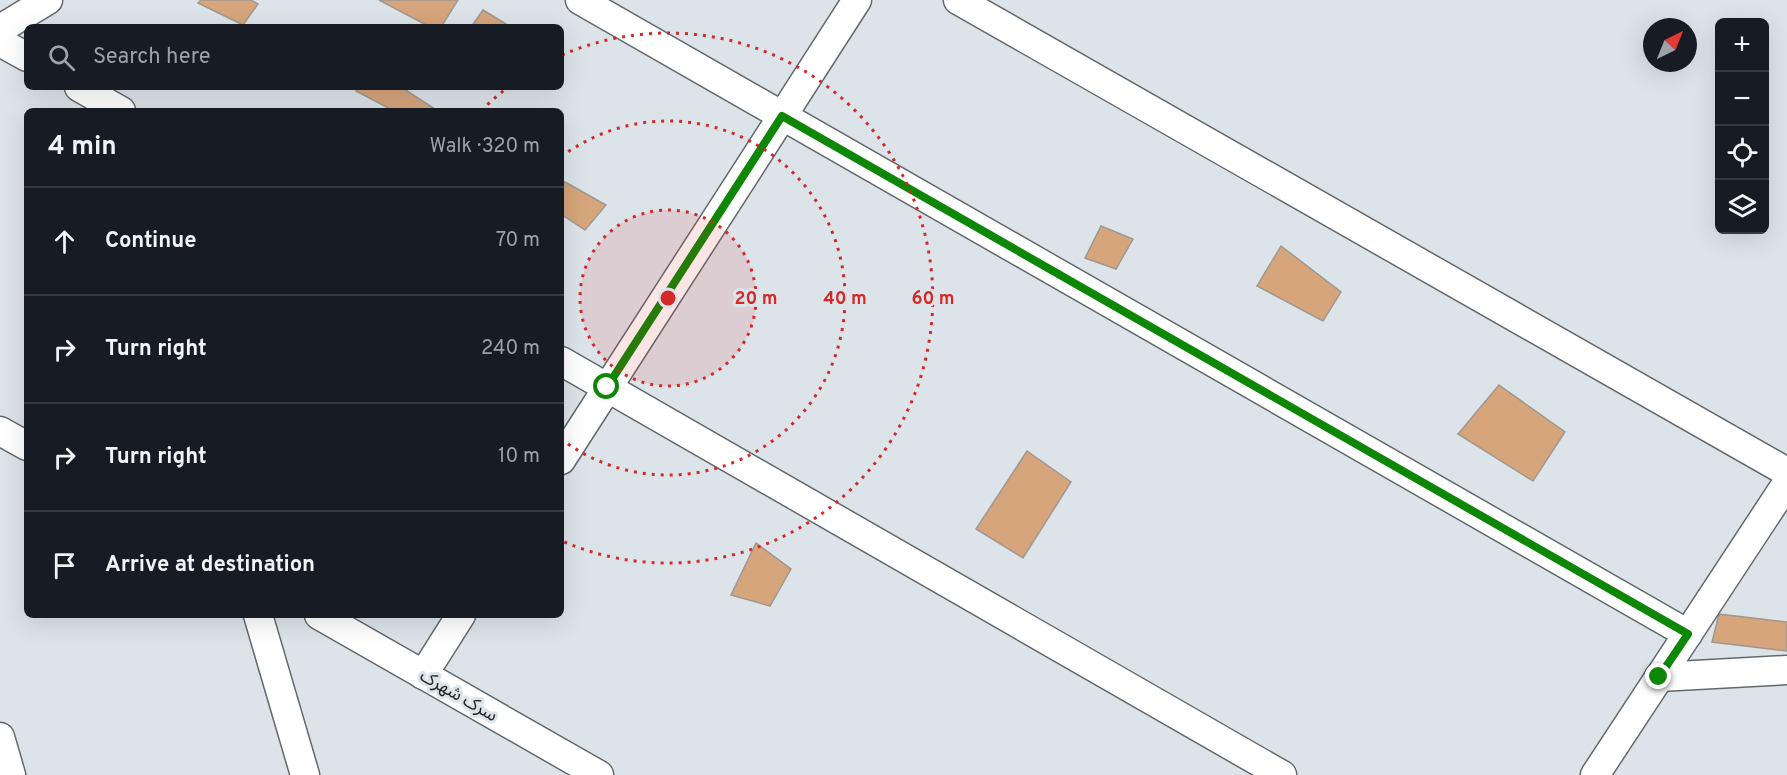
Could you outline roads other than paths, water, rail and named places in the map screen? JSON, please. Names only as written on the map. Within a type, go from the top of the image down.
[{"type":"street","points":[[0,29],[48,0]]},
{"type":"street","points":[[580,0],[1688,634]]},
{"type":"street","points":[[564,454],[857,0]]},
{"type":"street","points":[[958,0],[1787,472]]},
{"type":"street","points":[[0,42],[24,55]]},
{"type":"street","points":[[84,90],[116,108]]},
{"type":"street","points":[[564,363],[1282,775]]},
{"type":"street","points":[[0,431],[24,445]]},
{"type":"street","points":[[1595,775],[1787,483]]},
{"type":"street","points":[[259,618],[305,775]]},
{"type":"street","name":"سرک شهرک","points":[[325,618],[599,775]]},
{"type":"street","points":[[423,675],[459,618]]},
{"type":"street","points":[[1659,677],[1787,670]]},
{"type":"street","points":[[0,738],[11,775]]}]
